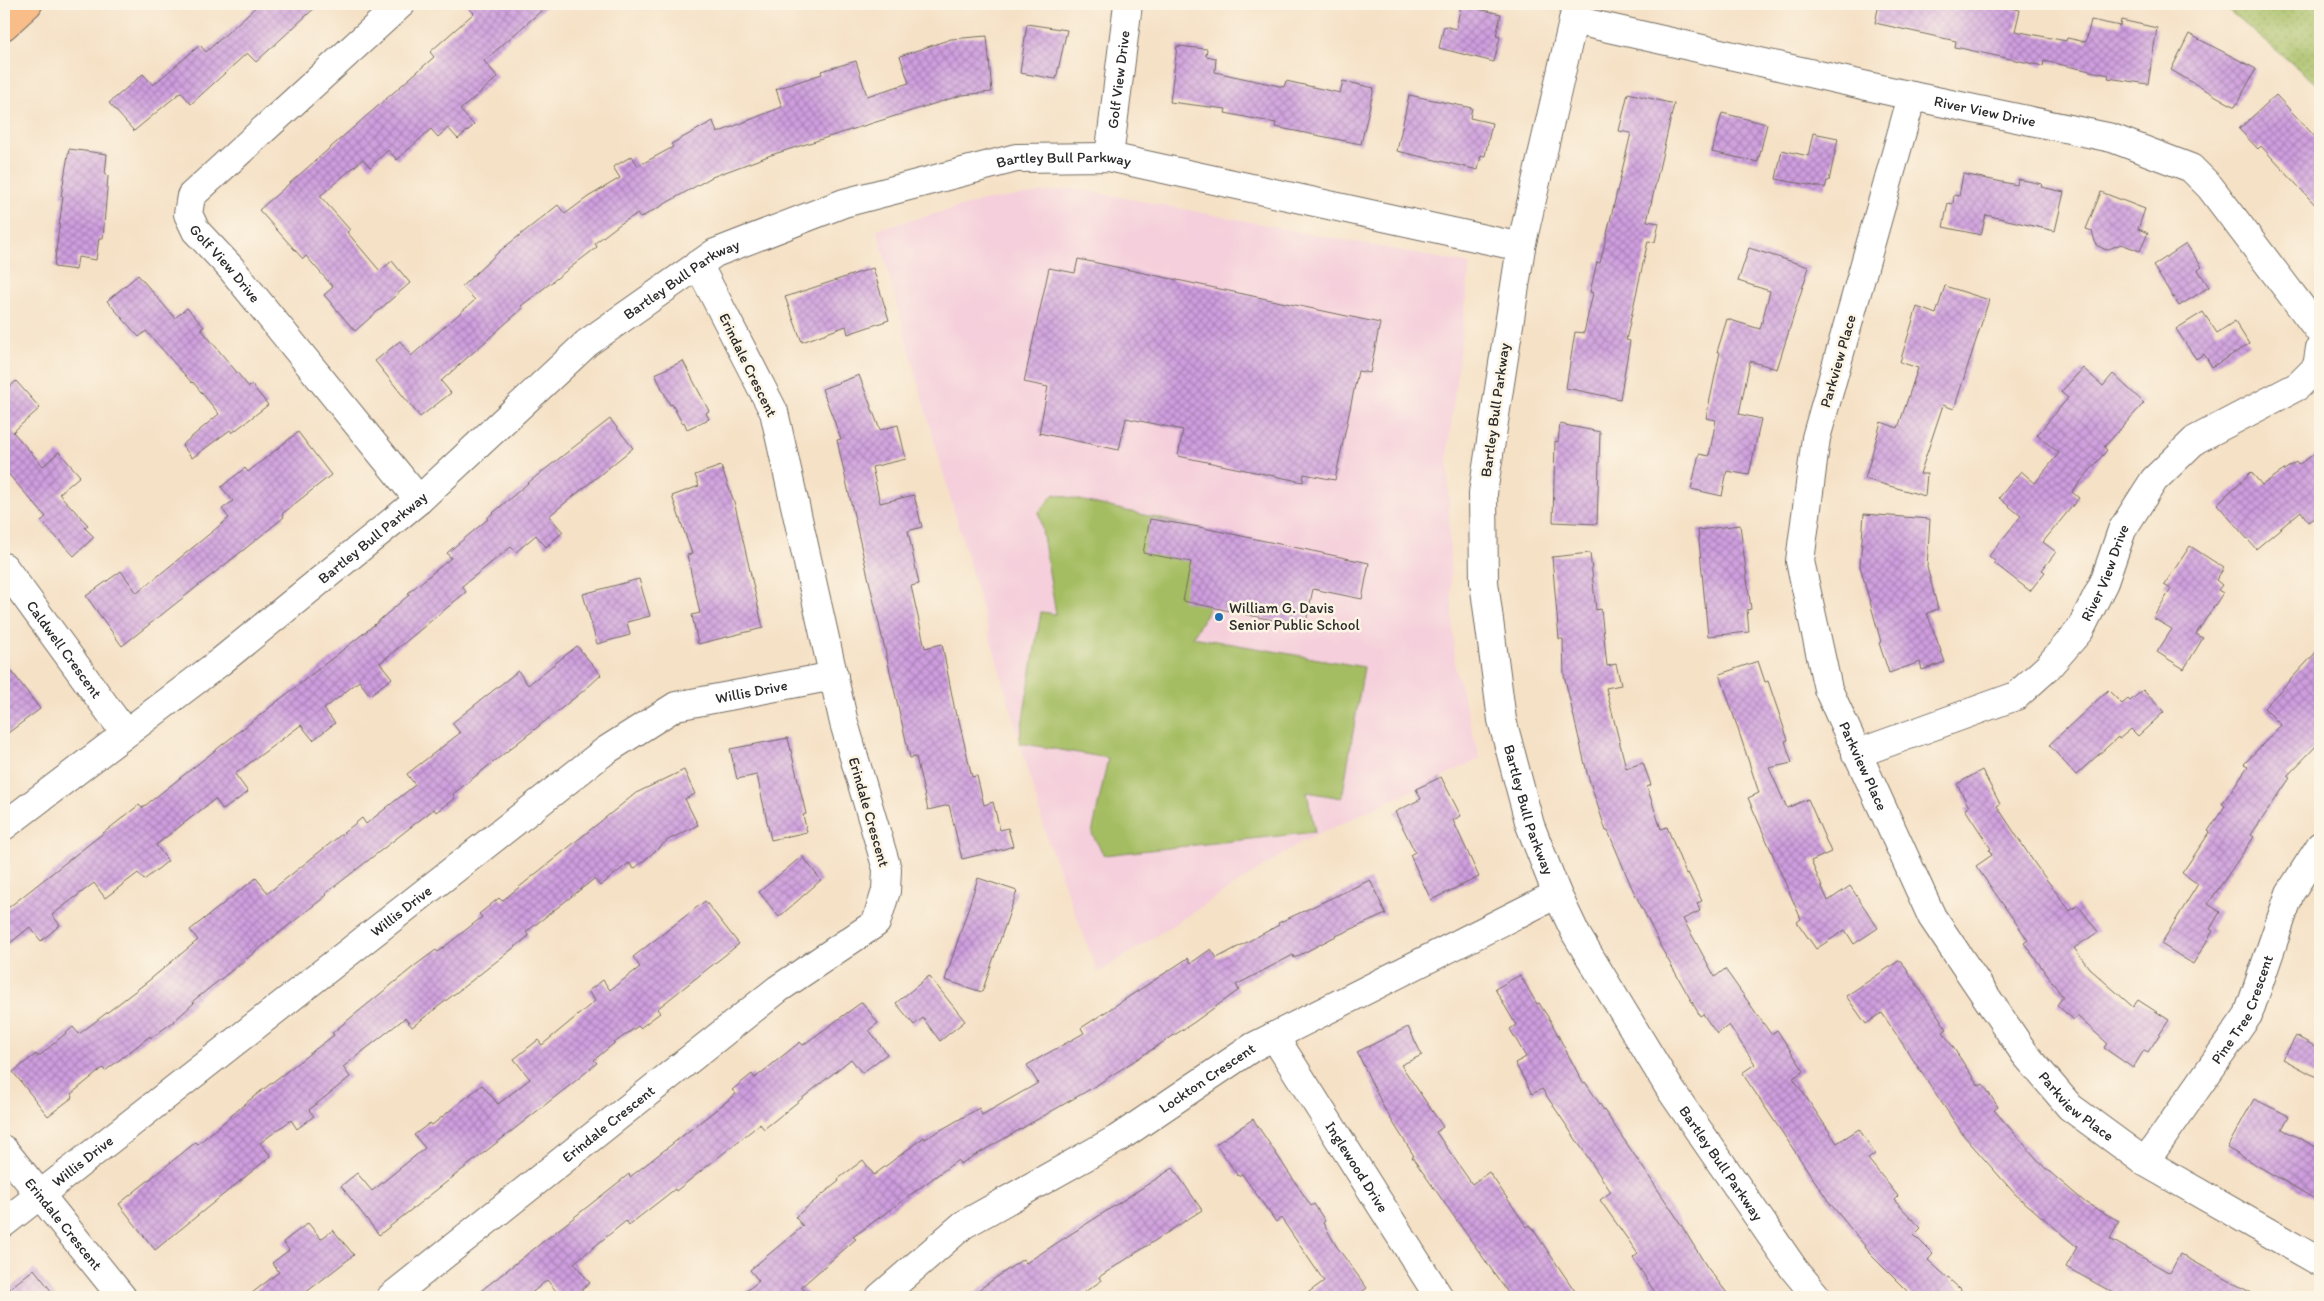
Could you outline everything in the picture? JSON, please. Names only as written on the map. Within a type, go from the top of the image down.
[{"type":"main road","points":[[4,26],[28,4]]},
{"type":"street","name":"Golf View Drive","points":[[401,4],[191,196],[188,214],[196,230],[230,267],[419,500]]},
{"type":"street","name":"Golf View Drive","points":[[1109,157],[1128,4]]},
{"type":"street","name":"Bartley Bull Parkway","points":[[1575,12],[1521,248],[1506,332],[1483,493],[1484,582],[1502,720],[1530,825],[1557,894],[1576,934],[1670,1089],[1794,1270],[1817,1297]]},
{"type":"street","name":"River View Drive","points":[[1575,12],[1912,96],[2112,138],[2191,168],[2210,187],[2320,332]]},
{"type":"street","name":"Parkview Place","points":[[1912,96],[1816,438],[1800,561],[1828,689],[1856,754],[1932,917],[2025,1054],[2070,1107],[2145,1162],[2320,1262]]},
{"type":"street","name":"Bartley Bull Parkway","points":[[4,826],[220,662],[419,500],[586,343],[715,253],[844,203],[1016,158],[1109,157],[1521,248]]},
{"type":"street","name":"Erindale Crescent","points":[[391,1297],[778,989],[876,922],[886,891],[886,869],[844,723],[774,412],[698,264]]},
{"type":"street","name":"River View Drive","points":[[1856,754],[2016,696],[2047,668],[2080,630],[2104,582],[2122,530],[2154,480],[2195,440],[2298,386],[2316,367],[2320,348]]},
{"type":"street","name":"Caldwell Crescent","points":[[4,567],[125,733]]},
{"type":"street","name":"Willis Drive","points":[[4,1223],[605,751],[676,706],[834,676]]},
{"type":"street","name":"Pine Tree Crescent","points":[[2145,1162],[2248,1015],[2290,893],[2320,846]]},
{"type":"street","name":"Lockton Crescent","points":[[880,1297],[963,1225],[1117,1139],[1254,1047],[1557,894]]},
{"type":"street","name":"Inglewood Drive","points":[[1274,1036],[1439,1297]]},
{"type":"street","name":"Erindale Crescent","points":[[4,1150],[122,1297]]},
{"type":"shaded area","name":"William G. Davis Senior Public School","points":[[1073,188],[1470,264],[1448,451],[1450,568],[1455,666],[1480,759],[1302,842],[1098,973],[1049,844],[917,380],[877,229],[983,201]]},
{"type":"green space","points":[[2221,4],[2320,4],[2320,87]]},
{"type":"green space","points":[[1054,494],[1213,531],[1212,602],[1193,637],[1364,667],[1342,798],[1307,792],[1315,832],[1104,855],[1092,834],[1108,758],[1019,743],[1041,612],[1056,614],[1039,512]]},
{"type":"building","points":[[259,4],[319,4],[256,62],[247,53],[191,104],[181,92],[134,131],[109,103],[143,74],[153,85],[200,45],[206,52]]},
{"type":"building","points":[[465,4],[549,4],[484,61],[498,77],[460,110],[474,125],[458,139],[448,128],[438,137],[431,129],[397,160],[388,150],[370,167],[363,159],[320,196],[350,230],[347,232],[380,271],[392,261],[410,283],[355,331],[324,295],[333,287],[306,256],[303,259],[259,210],[434,57],[430,52],[474,13]]},
{"type":"building","points":[[1879,4],[1991,4],[2020,10],[2015,31],[2066,41],[2067,38],[2086,42],[2091,20],[2120,26],[2121,20],[2157,28],[2148,84],[2108,78],[2109,75],[2044,61],[2043,66],[1955,47],[1956,41],[1875,23]]},
{"type":"building","points":[[1461,5],[1501,14],[1496,36],[1500,37],[1494,62],[1439,48],[1444,26],[1456,29]]},
{"type":"building","points":[[1027,24],[1067,30],[1056,79],[1020,73]]},
{"type":"building","points":[[2189,34],[2256,69],[2235,107],[2171,70]]},
{"type":"building","points":[[987,36],[992,92],[962,95],[771,155],[712,177],[640,218],[637,214],[595,243],[597,247],[521,306],[523,308],[441,381],[451,393],[420,417],[375,361],[400,341],[411,356],[475,300],[462,286],[501,250],[558,205],[565,214],[588,197],[620,178],[613,167],[632,156],[638,166],[673,147],[671,144],[713,121],[717,133],[782,107],[776,89],[822,74],[821,71],[856,61],[867,96],[909,83],[900,56],[951,39]]},
{"type":"building","points":[[1177,46],[1207,49],[1206,56],[1216,58],[1215,72],[1284,87],[1286,81],[1340,93],[1343,81],[1374,88],[1361,144],[1275,127],[1276,123],[1225,113],[1226,109],[1170,102]]},
{"type":"building","points":[[1628,93],[1674,104],[1647,221],[1659,223],[1655,242],[1648,241],[1626,340],[1630,341],[1620,399],[1566,388],[1575,332],[1584,333],[1593,293],[1590,292],[1597,262],[1600,263],[1631,133],[1619,131]]},
{"type":"building","points":[[1409,95],[1472,108],[1470,118],[1492,123],[1485,156],[1481,155],[1478,170],[1397,151]]},
{"type":"building","points":[[2276,95],[2320,142],[2320,210],[2261,146],[2258,149],[2239,129]]},
{"type":"building","points":[[1722,113],[1767,124],[1758,162],[1712,152]]},
{"type":"building","points":[[1813,133],[1838,138],[1829,181],[1827,181],[1825,188],[1776,179],[1782,150],[1808,156]]},
{"type":"building","points":[[69,149],[107,154],[105,175],[108,176],[103,238],[99,238],[96,260],[78,257],[76,270],[54,267],[63,196],[61,196]]},
{"type":"building","points":[[1963,174],[2017,185],[2018,179],[2042,184],[2041,187],[2064,192],[2055,231],[1986,215],[1981,235],[1943,227],[1948,203],[1953,204],[1954,195],[1959,196]]},
{"type":"building","points":[[2101,192],[2145,209],[2138,229],[2148,233],[2140,251],[2121,244],[2106,250],[2096,245],[2092,231],[2086,229]]},
{"type":"building","points":[[2186,244],[2202,267],[2198,270],[2209,287],[2179,306],[2153,266]]},
{"type":"building","points":[[1749,248],[1809,267],[1777,369],[1750,361],[1739,414],[1761,419],[1749,475],[1727,471],[1722,496],[1691,489],[1699,454],[1709,456],[1716,420],[1706,418],[1720,352],[1717,352],[1727,319],[1760,329],[1770,291],[1738,281]]},
{"type":"building","points":[[1078,259],[1380,323],[1370,373],[1358,371],[1335,480],[1304,474],[1303,482],[1178,456],[1183,430],[1126,418],[1119,450],[1039,433],[1048,387],[1024,382],[1049,268],[1075,273]]},
{"type":"building","points":[[873,268],[889,320],[848,334],[846,326],[802,342],[785,297]]},
{"type":"building","points":[[138,275],[175,318],[187,308],[204,327],[201,329],[249,387],[252,385],[268,405],[232,433],[230,430],[192,458],[182,445],[219,414],[193,382],[146,331],[139,337],[107,301]]},
{"type":"building","points":[[1945,286],[1989,300],[1954,409],[1943,405],[1920,474],[1927,474],[1925,496],[1865,479],[1881,422],[1898,428],[1918,368],[1900,362],[1917,307],[1936,314]]},
{"type":"building","points":[[2203,312],[2217,333],[2235,321],[2249,344],[2212,367],[2204,354],[2196,359],[2176,329]]},
{"type":"building","points":[[683,361],[709,411],[706,413],[709,419],[687,429],[672,404],[670,405],[655,374]]},
{"type":"building","points":[[2083,368],[2103,386],[2113,374],[2144,403],[2104,447],[2107,450],[2072,492],[2079,498],[2043,542],[2056,552],[2042,570],[2045,572],[2030,591],[1994,563],[1996,562],[1989,556],[2021,516],[1999,498],[2021,471],[2035,483],[2059,453],[2037,435],[2068,398],[2061,392]]},
{"type":"building","points":[[859,375],[880,430],[898,425],[906,459],[872,467],[880,503],[914,495],[922,527],[908,531],[919,584],[911,586],[925,648],[942,644],[956,716],[958,716],[972,777],[977,776],[984,805],[993,802],[1000,830],[1008,828],[1013,846],[1004,849],[962,859],[949,805],[928,810],[916,757],[910,758],[837,440],[841,439],[822,389]]},
{"type":"building","points":[[16,381],[40,408],[13,432],[43,466],[59,452],[80,476],[59,494],[88,525],[85,528],[94,537],[74,556],[41,521],[46,517],[4,469],[4,392]]},
{"type":"building","points":[[610,419],[633,448],[549,516],[563,532],[546,547],[536,535],[516,552],[511,547],[462,586],[466,592],[380,663],[392,678],[370,695],[359,681],[324,709],[335,723],[313,740],[301,725],[235,774],[248,792],[223,810],[215,799],[156,845],[168,861],[144,880],[138,873],[105,898],[94,883],[52,915],[60,925],[41,941],[30,927],[4,948],[4,911],[139,805],[142,808],[368,630],[409,595],[408,593],[451,558],[447,553],[487,518],[534,478]]},
{"type":"building","points":[[1560,424],[1600,432],[1597,524],[1553,522],[1555,441],[1558,442]]},
{"type":"building","points":[[298,432],[331,475],[282,514],[284,517],[122,646],[86,596],[121,571],[137,593],[229,518],[222,509],[233,501],[221,487],[245,468],[248,472]]},
{"type":"building","points":[[2320,450],[2320,514],[2308,522],[2301,511],[2256,549],[2217,504],[2251,472],[2262,485],[2296,462],[2298,465]]},
{"type":"building","points":[[721,466],[735,505],[763,628],[698,644],[692,615],[700,613],[687,555],[692,554],[672,496],[699,486],[695,475]]},
{"type":"building","points":[[1864,514],[1930,519],[1927,567],[1938,609],[1927,613],[1945,662],[1922,670],[1920,662],[1889,673],[1879,643],[1881,642],[1860,566]]},
{"type":"building","points":[[1150,519],[1199,527],[1369,563],[1362,599],[1313,589],[1305,627],[1183,601],[1191,562],[1143,553]]},
{"type":"building","points":[[1740,525],[1751,609],[1747,610],[1749,632],[1708,636],[1698,530]]},
{"type":"building","points":[[2190,546],[2224,568],[2216,580],[2222,585],[2218,590],[2223,593],[2196,634],[2203,638],[2184,669],[2157,652],[2172,629],[2153,618],[2171,589],[2164,585]]},
{"type":"building","points":[[1590,553],[1596,610],[1601,609],[1607,666],[1616,664],[1621,685],[1606,688],[1626,768],[1643,763],[1651,785],[1647,787],[1661,829],[1667,827],[1686,874],[1688,873],[1702,901],[1697,903],[1700,911],[1683,919],[1715,977],[1725,969],[1771,1034],[1777,1030],[1804,1071],[1793,1078],[1837,1143],[1859,1129],[1875,1154],[1868,1159],[1898,1196],[1894,1200],[1921,1228],[1914,1235],[1933,1254],[1928,1260],[1969,1297],[1913,1297],[1868,1252],[1829,1202],[1742,1073],[1755,1064],[1729,1025],[1717,1034],[1703,1014],[1700,1016],[1659,944],[1632,888],[1608,831],[1606,831],[1587,773],[1564,675],[1563,639],[1559,639],[1552,557]]},
{"type":"building","points":[[639,579],[650,616],[627,622],[630,635],[597,644],[583,594]]},
{"type":"building","points":[[577,646],[601,675],[587,688],[453,794],[455,798],[436,812],[434,809],[325,894],[327,895],[193,1001],[194,1003],[173,1022],[151,1038],[150,1036],[105,1071],[103,1068],[71,1094],[73,1097],[48,1116],[13,1072],[36,1054],[38,1057],[73,1027],[79,1034],[147,982],[198,940],[190,930],[256,878],[268,893],[362,818],[366,824],[415,785],[407,774],[460,733],[452,723],[518,671],[528,685]]},
{"type":"building","points":[[2320,648],[2320,742],[2287,776],[2290,778],[2251,835],[2254,837],[2208,904],[2220,912],[2210,929],[2213,931],[2193,964],[2161,944],[2198,884],[2182,873],[2210,832],[2208,831],[2225,806],[2222,804],[2248,766],[2244,764],[2281,725],[2264,708]]},
{"type":"building","points":[[4,661],[40,709],[4,736]]},
{"type":"building","points":[[1758,661],[1765,682],[1768,681],[1788,740],[1785,741],[1792,763],[1769,768],[1787,808],[1808,799],[1831,852],[1811,861],[1828,901],[1850,886],[1878,928],[1854,944],[1845,930],[1816,949],[1797,922],[1801,919],[1748,798],[1759,793],[1720,674]]},
{"type":"building","points":[[2108,690],[2122,704],[2128,699],[2130,701],[2143,690],[2164,712],[2138,736],[2131,729],[2119,739],[2118,737],[2076,775],[2049,745]]},
{"type":"building","points":[[788,738],[806,814],[803,815],[807,832],[771,840],[757,775],[737,779],[730,749]]},
{"type":"building","points":[[684,770],[695,794],[685,799],[698,825],[668,840],[634,869],[629,863],[600,886],[594,879],[526,932],[529,936],[412,1027],[405,1018],[343,1067],[350,1077],[309,1110],[314,1116],[297,1129],[291,1120],[260,1143],[271,1156],[155,1250],[119,1204],[196,1142],[198,1144],[252,1098],[334,1035],[332,1033],[417,964],[436,950],[438,952],[482,917],[479,914],[499,898],[502,901],[636,793]]},
{"type":"building","points":[[1982,770],[2000,804],[1997,806],[2035,864],[2070,911],[2078,905],[2098,932],[2074,948],[2089,968],[2133,1007],[2138,1000],[2169,1020],[2148,1052],[2144,1050],[2133,1068],[2104,1048],[2107,1043],[2077,1016],[2074,1020],[2057,1005],[2063,997],[2024,943],[2028,940],[1976,866],[1992,855],[1989,850],[1991,849],[1965,809],[1969,807],[1957,784]]},
{"type":"building","points":[[1441,777],[1461,816],[1453,820],[1479,877],[1431,900],[1410,855],[1415,852],[1395,812],[1421,799],[1416,789]]},
{"type":"building","points":[[802,856],[821,880],[779,917],[759,892]]},
{"type":"building","points":[[978,878],[1017,891],[982,992],[945,980]]},
{"type":"building","points":[[1370,880],[1386,914],[1336,936],[1294,958],[1293,955],[1236,985],[1239,990],[1193,1023],[1092,1088],[960,1164],[958,1160],[853,1237],[856,1239],[801,1287],[811,1297],[739,1297],[759,1281],[750,1270],[803,1226],[795,1217],[863,1160],[874,1175],[924,1137],[925,1139],[979,1108],[982,1115],[1038,1083],[1027,1065],[1084,1033],[1081,1028],[1188,958],[1191,963],[1211,949],[1217,958],[1279,925],[1278,923]]},
{"type":"building","points":[[705,901],[739,944],[657,1009],[660,1013],[640,1028],[638,1026],[618,1040],[594,1060],[597,1063],[578,1079],[379,1235],[341,1186],[357,1173],[372,1191],[425,1148],[414,1135],[430,1123],[432,1125],[482,1085],[498,1104],[530,1079],[514,1059],[538,1040],[542,1045],[595,1001],[588,991],[603,980],[610,990],[640,967],[633,957]]},
{"type":"building","points":[[1900,960],[1947,1029],[1943,1032],[1968,1070],[1979,1086],[1983,1084],[1998,1107],[1994,1110],[2044,1167],[2086,1203],[2119,1221],[2110,1239],[2170,1273],[2180,1254],[2259,1297],[2121,1297],[2066,1267],[2077,1247],[2015,1194],[1964,1136],[1882,1013],[1866,1024],[1846,996]]},
{"type":"building","points":[[1520,975],[1537,1004],[1539,1003],[1550,1020],[1583,1083],[1585,1082],[1675,1215],[1707,1267],[1730,1297],[1658,1297],[1633,1258],[1638,1254],[1600,1200],[1611,1192],[1542,1089],[1532,1094],[1515,1063],[1526,1057],[1510,1029],[1516,1025],[1495,989]]},
{"type":"building","points":[[929,976],[965,1021],[940,1041],[923,1018],[914,1025],[896,1003]]},
{"type":"building","points":[[862,1002],[878,1023],[869,1030],[887,1054],[862,1073],[851,1059],[764,1129],[760,1124],[676,1191],[675,1189],[629,1225],[626,1221],[574,1263],[590,1283],[573,1297],[561,1297],[547,1280],[527,1297],[473,1297],[629,1174],[630,1177],[736,1094],[732,1090],[752,1074],[755,1078],[800,1042],[803,1045]]},
{"type":"building","points":[[1408,1027],[1422,1055],[1401,1065],[1443,1127],[1436,1132],[1472,1184],[1489,1172],[1527,1227],[1530,1225],[1579,1297],[1511,1297],[1412,1157],[1414,1156],[1384,1108],[1357,1052]]},
{"type":"building","points":[[2296,1036],[2320,1049],[2320,1079],[2283,1059]]},
{"type":"building","points":[[2254,1099],[2289,1116],[2282,1129],[2320,1149],[2320,1202],[2227,1148]]},
{"type":"building","points":[[1253,1119],[1311,1206],[1314,1204],[1325,1221],[1323,1223],[1337,1247],[1367,1288],[1355,1297],[1302,1297],[1324,1281],[1281,1218],[1276,1222],[1242,1174],[1238,1176],[1216,1144]]},
{"type":"building","points":[[1173,1168],[1202,1210],[1099,1277],[1101,1281],[1077,1297],[968,1297],[1023,1259],[1026,1263]]},
{"type":"building","points":[[308,1223],[321,1239],[333,1230],[354,1255],[300,1297],[247,1297],[279,1272],[272,1263],[289,1250],[283,1242]]},
{"type":"building","points":[[34,1269],[56,1297],[4,1297],[4,1293]]},
{"type":"place","name":"William G. Davis Senior Public School","points":[[1219,617]]}]
